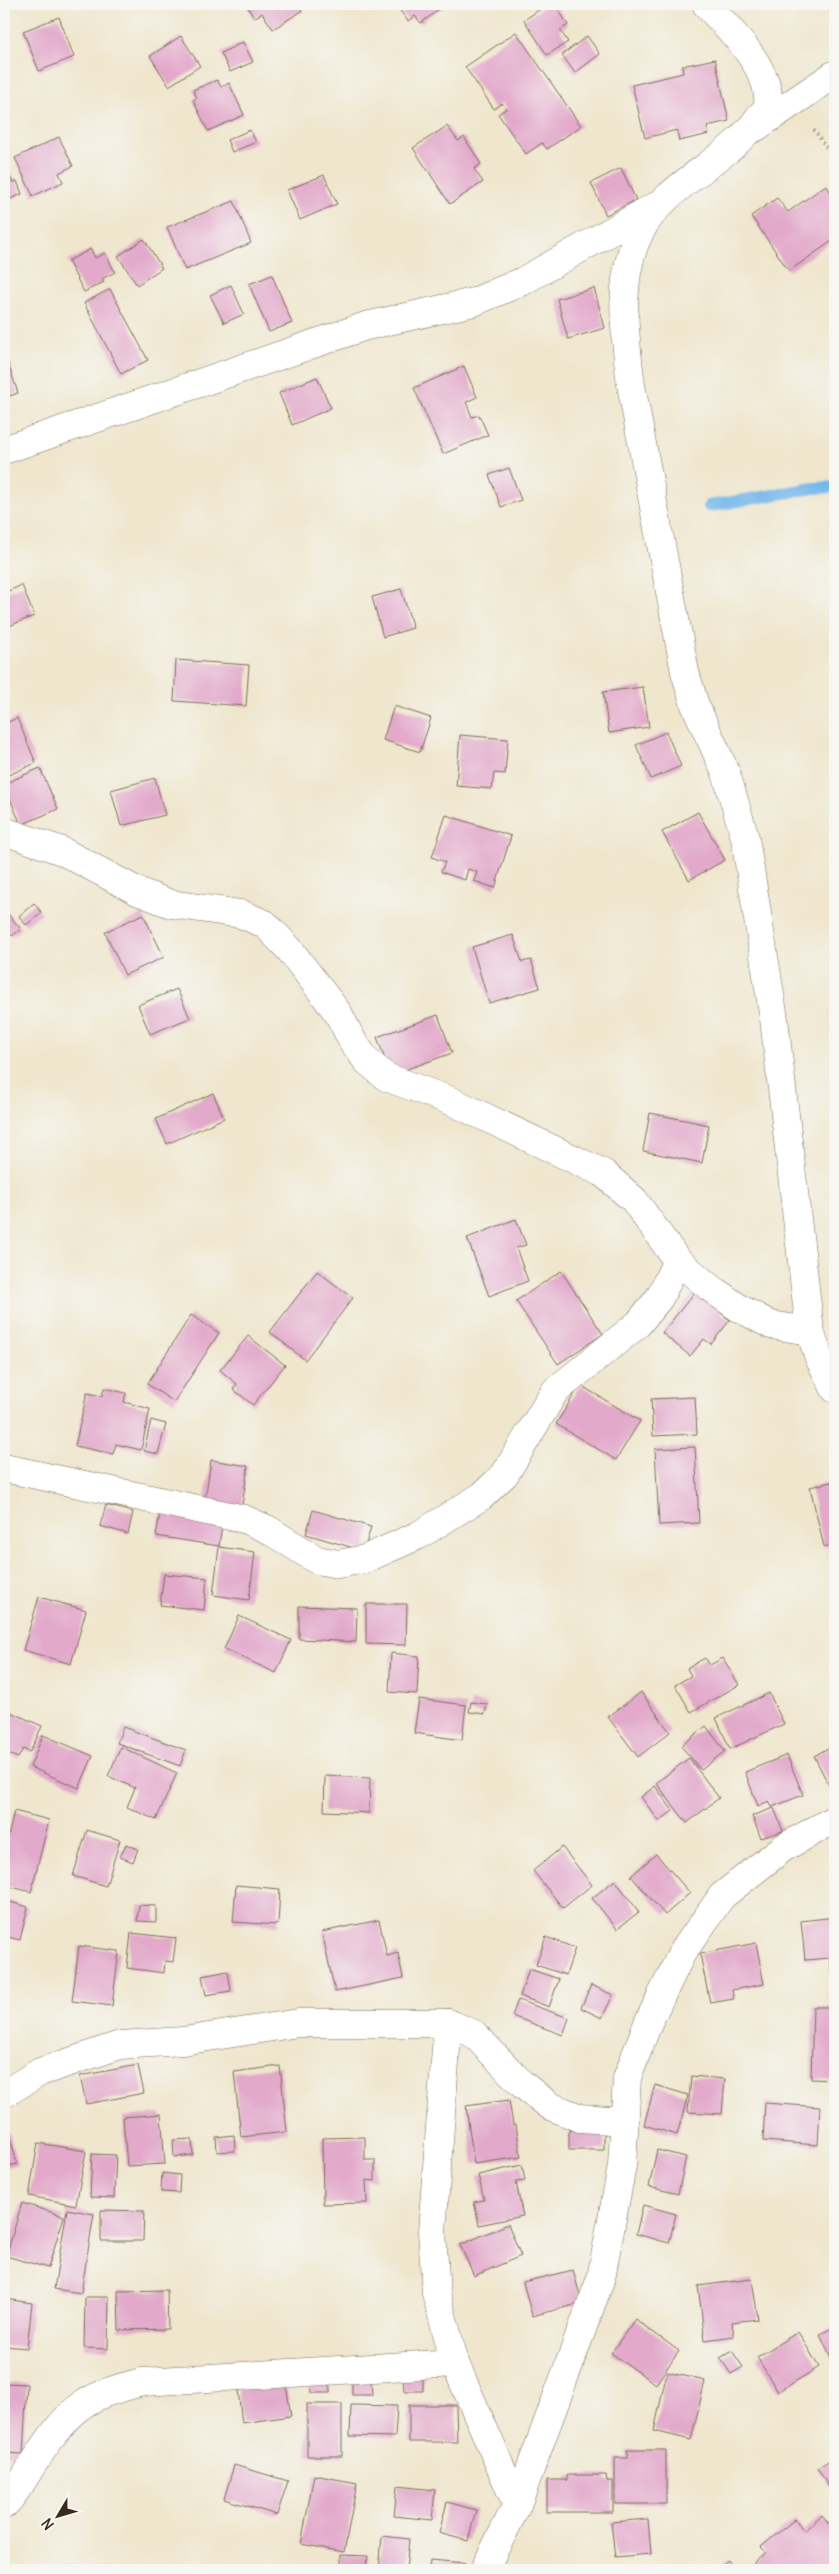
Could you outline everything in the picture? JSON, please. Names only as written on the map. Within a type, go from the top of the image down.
[{"type":"street","points":[[706,4],[746,50],[766,83],[768,105],[748,134]]},
{"type":"street","points":[[4,450],[366,326],[474,302],[523,281],[661,203],[748,134],[835,74]]},
{"type":"street","points":[[661,203],[640,232],[628,264],[624,303],[628,366],[686,672],[695,704],[726,773],[745,838],[774,1018],[810,1331],[819,1358],[835,1389]]},
{"type":"street","points":[[4,831],[62,851],[137,891],[171,904],[241,914],[265,924],[289,949],[338,1012],[353,1042],[367,1061],[386,1077],[451,1100],[603,1173],[634,1200],[677,1260],[739,1308],[771,1326],[810,1331]]},
{"type":"street","points":[[4,1468],[244,1519],[267,1528],[317,1560],[338,1564],[364,1559],[419,1536],[482,1496],[505,1474],[555,1391],[638,1324],[660,1297],[677,1260]]},
{"type":"street","points":[[484,2570],[517,2506],[601,2278],[622,2166],[627,2078],[648,2023],[682,1953],[722,1896],[783,1848],[835,1819]]},
{"type":"street","points":[[4,2094],[40,2072],[120,2045],[183,2041],[298,2024],[448,2023],[474,2034],[523,2085],[550,2106],[580,2118],[625,2121]]},
{"type":"street","points":[[448,2023],[432,2231],[436,2293],[455,2362],[517,2506]]},
{"type":"street","points":[[4,2505],[64,2420],[85,2402],[112,2389],[143,2382],[455,2362]]},
{"type":"building","points":[[246,4],[298,4],[302,11],[273,29],[262,13],[254,18]]},
{"type":"building","points":[[395,4],[446,4],[421,23],[415,16],[408,21]]},
{"type":"building","points":[[548,4],[555,4],[568,25],[560,30],[568,42],[547,55],[524,20]]},
{"type":"building","points":[[59,17],[74,57],[39,71],[23,31]]},
{"type":"building","points":[[516,32],[581,126],[547,149],[542,143],[526,154],[498,114],[506,109],[502,103],[494,109],[465,67]]},
{"type":"building","points":[[181,36],[200,66],[169,86],[150,56]]},
{"type":"building","points":[[587,36],[600,54],[575,73],[562,55]]},
{"type":"building","points":[[243,42],[253,62],[230,72],[221,53]]},
{"type":"building","points":[[715,59],[729,121],[707,126],[709,134],[679,141],[677,130],[645,138],[632,85],[683,73],[682,66]]},
{"type":"building","points":[[217,80],[221,87],[229,83],[244,115],[208,131],[193,100],[197,98],[193,90]]},
{"type":"building","points":[[447,126],[458,141],[464,137],[481,164],[474,169],[483,182],[450,204],[413,148]]},
{"type":"building","points":[[250,130],[256,142],[232,152],[227,140]]},
{"type":"building","points":[[59,137],[73,166],[59,173],[63,182],[33,196],[15,158]]},
{"type":"building","points":[[6,167],[13,183],[17,181],[22,194],[4,202],[4,168]]},
{"type":"building","points":[[621,168],[636,200],[606,215],[591,183]]},
{"type":"building","points":[[324,175],[337,204],[300,220],[287,190]]},
{"type":"building","points":[[826,185],[835,198],[835,239],[789,271],[751,216],[777,198],[788,212]]},
{"type":"building","points":[[234,201],[251,243],[185,270],[167,227]]},
{"type":"building","points":[[144,239],[162,268],[137,285],[118,256]]},
{"type":"building","points":[[91,249],[95,258],[105,253],[115,272],[102,279],[104,282],[84,292],[68,261]]},
{"type":"building","points":[[272,275],[292,323],[269,332],[249,284]]},
{"type":"building","points":[[231,285],[244,314],[224,323],[210,295]]},
{"type":"building","points":[[594,288],[605,328],[568,339],[557,299]]},
{"type":"building","points":[[110,289],[148,360],[121,374],[84,303]]},
{"type":"building","points":[[4,351],[18,393],[4,398]]},
{"type":"building","points":[[464,366],[477,397],[466,402],[472,417],[479,415],[488,435],[443,454],[414,388]]},
{"type":"building","points":[[317,377],[331,408],[292,425],[279,393]]},
{"type":"building","points":[[509,468],[521,500],[501,507],[489,475]]},
{"type":"building","points":[[22,585],[34,616],[4,628],[4,593]]},
{"type":"building","points":[[401,589],[413,628],[383,637],[372,597]]},
{"type":"building","points":[[176,660],[249,665],[246,706],[174,701]]},
{"type":"building","points":[[643,687],[649,727],[609,733],[603,692]]},
{"type":"building","points":[[394,706],[431,718],[420,752],[383,740]]},
{"type":"building","points":[[17,718],[36,763],[4,777],[4,724]]},
{"type":"building","points":[[666,732],[681,766],[651,779],[636,745]]},
{"type":"building","points":[[460,735],[508,739],[505,774],[494,773],[492,789],[456,786]]},
{"type":"building","points":[[40,768],[58,809],[21,825],[4,784]]},
{"type":"building","points":[[155,778],[165,815],[121,826],[111,790]]},
{"type":"building","points":[[698,812],[725,860],[689,880],[662,832]]},
{"type":"building","points":[[446,815],[511,836],[495,888],[474,881],[477,872],[468,869],[465,880],[441,872],[445,862],[432,857]]},
{"type":"building","points":[[34,903],[42,913],[26,925],[19,916]]},
{"type":"building","points":[[7,913],[21,929],[12,936],[4,925],[4,916]]},
{"type":"building","points":[[143,914],[164,957],[125,975],[105,932]]},
{"type":"building","points":[[513,935],[522,962],[531,960],[540,988],[489,1003],[472,947]]},
{"type":"building","points":[[177,989],[190,1018],[150,1034],[138,1005]]},
{"type":"building","points":[[438,1015],[452,1053],[391,1075],[377,1037]]},
{"type":"building","points":[[213,1093],[224,1118],[167,1144],[156,1119]]},
{"type":"building","points":[[650,1113],[709,1125],[702,1163],[643,1151]]},
{"type":"building","points":[[516,1219],[526,1245],[516,1248],[528,1281],[489,1296],[467,1238]]},
{"type":"building","points":[[317,1271],[353,1298],[305,1360],[270,1332]]},
{"type":"building","points":[[561,1271],[603,1334],[558,1364],[516,1301]]},
{"type":"building","points":[[695,1292],[730,1320],[711,1344],[704,1339],[690,1356],[662,1333]]},
{"type":"building","points":[[191,1315],[219,1333],[174,1402],[147,1384]]},
{"type":"building","points":[[248,1336],[285,1365],[253,1405],[233,1389],[237,1384],[220,1370]]},
{"type":"building","points":[[580,1385],[640,1421],[616,1460],[556,1424]]},
{"type":"building","points":[[104,1388],[126,1393],[124,1402],[150,1409],[141,1450],[116,1444],[113,1454],[75,1446],[87,1393],[102,1396]]},
{"type":"building","points":[[695,1397],[697,1434],[653,1436],[651,1399]]},
{"type":"building","points":[[151,1420],[166,1424],[158,1454],[144,1451]]},
{"type":"building","points":[[695,1447],[699,1523],[659,1525],[655,1449]]},
{"type":"building","points":[[211,1460],[248,1466],[241,1512],[204,1506]]},
{"type":"building","points":[[835,1481],[835,1544],[824,1547],[810,1487]]},
{"type":"building","points":[[106,1505],[133,1512],[128,1534],[100,1526]]},
{"type":"building","points":[[313,1510],[371,1527],[364,1551],[306,1534]]},
{"type":"building","points":[[160,1514],[222,1525],[219,1546],[156,1536]]},
{"type":"building","points":[[219,1547],[255,1552],[249,1600],[213,1595]]},
{"type":"building","points":[[164,1574],[207,1578],[204,1610],[160,1605]]},
{"type":"building","points":[[39,1597],[86,1610],[71,1664],[23,1650]]},
{"type":"building","points":[[366,1604],[407,1604],[406,1645],[366,1644]]},
{"type":"building","points":[[299,1606],[357,1608],[356,1642],[299,1639]]},
{"type":"building","points":[[239,1616],[291,1640],[276,1673],[224,1649]]},
{"type":"building","points":[[391,1653],[419,1656],[417,1694],[389,1692]]},
{"type":"building","points":[[705,1658],[710,1665],[723,1658],[739,1685],[691,1712],[675,1685],[691,1676],[687,1668]]},
{"type":"building","points":[[641,1692],[670,1732],[638,1757],[608,1717]]},
{"type":"building","points":[[769,1693],[784,1724],[730,1749],[716,1718]]},
{"type":"building","points":[[419,1699],[466,1705],[462,1740],[414,1733]]},
{"type":"building","points":[[471,1702],[487,1704],[485,1714],[469,1712]]},
{"type":"building","points":[[4,1709],[42,1726],[30,1752],[23,1749],[18,1758],[4,1752]]},
{"type":"building","points":[[706,1726],[725,1751],[701,1770],[681,1746]]},
{"type":"building","points":[[123,1727],[186,1750],[180,1766],[117,1743]]},
{"type":"building","points":[[43,1735],[93,1756],[79,1788],[30,1767]]},
{"type":"building","points":[[835,1744],[835,1797],[814,1756]]},
{"type":"building","points":[[121,1747],[177,1773],[156,1820],[127,1807],[135,1788],[108,1776]]},
{"type":"building","points":[[787,1755],[803,1795],[772,1807],[769,1801],[758,1806],[745,1772]]},
{"type":"building","points":[[689,1758],[719,1798],[687,1823],[656,1783]]},
{"type":"building","points":[[325,1776],[370,1778],[369,1813],[324,1811]]},
{"type":"building","points":[[655,1786],[673,1811],[659,1821],[641,1797]]},
{"type":"building","points":[[774,1808],[783,1831],[761,1838],[752,1816]]},
{"type":"building","points":[[14,1811],[49,1820],[31,1892],[4,1885],[4,1855]]},
{"type":"building","points":[[87,1830],[120,1840],[106,1886],[73,1876]]},
{"type":"building","points":[[126,1844],[138,1849],[133,1862],[120,1857]]},
{"type":"building","points":[[562,1847],[592,1885],[563,1908],[533,1871]]},
{"type":"building","points":[[656,1854],[690,1893],[665,1915],[631,1876]]},
{"type":"building","points":[[615,1880],[639,1912],[617,1929],[592,1898]]},
{"type":"building","points":[[236,1885],[280,1889],[278,1925],[233,1922]]},
{"type":"building","points":[[4,1900],[28,1907],[20,1940],[4,1936]]},
{"type":"building","points":[[139,1905],[156,1906],[156,1922],[137,1921]]},
{"type":"building","points":[[835,1917],[835,1971],[832,1972],[830,1958],[805,1960],[801,1921]]},
{"type":"building","points":[[379,1920],[387,1956],[398,1953],[403,1978],[335,1992],[322,1932]]},
{"type":"building","points":[[131,1933],[176,1938],[173,1962],[165,1961],[164,1973],[127,1968]]},
{"type":"building","points":[[546,1937],[575,1948],[566,1975],[536,1965]]},
{"type":"building","points":[[756,1943],[764,1984],[732,1990],[734,1999],[710,2003],[700,1954]]},
{"type":"building","points":[[79,1946],[119,1951],[112,2006],[72,2001]]},
{"type":"building","points":[[529,1969],[559,1979],[549,2007],[520,1996]]},
{"type":"building","points":[[228,1971],[231,1991],[206,1995],[202,1976]]},
{"type":"building","points":[[591,1985],[613,1995],[602,2018],[581,2008]]},
{"type":"building","points":[[518,2000],[569,2018],[563,2035],[512,2016]]},
{"type":"building","points":[[813,2007],[835,2007],[835,2080],[811,2079]]},
{"type":"building","points":[[138,2065],[144,2093],[86,2104],[80,2076]]},
{"type":"building","points":[[280,2066],[287,2132],[241,2137],[234,2072]]},
{"type":"building","points":[[691,2076],[725,2079],[722,2114],[688,2112]]},
{"type":"building","points":[[655,2085],[688,2095],[677,2135],[644,2125]]},
{"type":"building","points":[[509,2100],[513,2125],[516,2124],[521,2157],[474,2164],[466,2106]]},
{"type":"building","points":[[765,2103],[820,2107],[818,2145],[763,2141]]},
{"type":"building","points":[[161,2114],[165,2164],[127,2166],[123,2117]]},
{"type":"building","points":[[569,2130],[604,2131],[604,2150],[569,2150]]},
{"type":"building","points":[[9,2133],[17,2164],[4,2168],[4,2134]]},
{"type":"building","points":[[234,2135],[235,2151],[217,2152],[216,2137]]},
{"type":"building","points":[[365,2137],[365,2160],[375,2160],[375,2181],[366,2180],[367,2203],[323,2204],[322,2138]]},
{"type":"building","points":[[192,2139],[193,2155],[174,2157],[173,2140]]},
{"type":"building","points":[[38,2143],[86,2151],[76,2205],[29,2196]]},
{"type":"building","points":[[657,2150],[686,2157],[678,2194],[649,2187]]},
{"type":"building","points":[[92,2154],[116,2155],[114,2198],[90,2197]]},
{"type":"building","points":[[522,2165],[525,2181],[516,2182],[523,2216],[479,2225],[474,2202],[484,2200],[478,2175]]},
{"type":"building","points":[[162,2173],[180,2175],[179,2193],[161,2192]]},
{"type":"building","points":[[22,2203],[64,2216],[48,2268],[6,2256]]},
{"type":"building","points":[[643,2205],[676,2214],[669,2243],[636,2234]]},
{"type":"building","points":[[67,2209],[94,2214],[81,2293],[54,2289]]},
{"type":"building","points":[[101,2210],[144,2211],[143,2241],[101,2241]]},
{"type":"building","points":[[508,2224],[521,2256],[474,2276],[460,2245]]},
{"type":"building","points":[[573,2270],[582,2303],[532,2316],[523,2282]]},
{"type":"building","points":[[752,2279],[758,2319],[732,2322],[734,2336],[705,2340],[698,2286]]},
{"type":"building","points":[[167,2290],[168,2329],[119,2330],[118,2291]]},
{"type":"building","points":[[85,2297],[109,2297],[108,2349],[84,2348]]},
{"type":"building","points":[[4,2299],[32,2303],[27,2348],[4,2346]]},
{"type":"building","points":[[635,2319],[679,2351],[656,2384],[611,2353]]},
{"type":"building","points":[[835,2327],[835,2366],[820,2334]]},
{"type":"building","points":[[798,2332],[819,2367],[778,2392],[757,2357]]},
{"type":"building","points":[[732,2351],[743,2367],[731,2374],[720,2358]]},
{"type":"building","points":[[667,2372],[705,2381],[691,2440],[654,2431]]},
{"type":"building","points":[[423,2375],[423,2391],[404,2391],[403,2376]]},
{"type":"building","points":[[330,2377],[330,2393],[311,2393],[310,2378]]},
{"type":"building","points":[[352,2380],[371,2380],[372,2395],[352,2395]]},
{"type":"building","points":[[4,2383],[27,2384],[23,2454],[4,2453]]},
{"type":"building","points":[[286,2384],[291,2416],[242,2423],[238,2390]]},
{"type":"building","points":[[307,2404],[342,2404],[342,2456],[307,2456]]},
{"type":"building","points":[[351,2405],[397,2406],[395,2437],[350,2436]]},
{"type":"building","points":[[409,2405],[456,2405],[457,2442],[409,2442]]},
{"type":"building","points":[[627,2450],[666,2450],[666,2504],[615,2504],[615,2458],[627,2458]]},
{"type":"building","points":[[835,2457],[835,2494],[834,2495],[817,2468]]},
{"type":"building","points":[[234,2465],[288,2481],[277,2515],[224,2499]]},
{"type":"building","points":[[314,2475],[357,2483],[344,2552],[301,2544]]},
{"type":"building","points":[[567,2475],[606,2475],[607,2481],[613,2481],[613,2512],[547,2512],[547,2480],[567,2480]]},
{"type":"building","points":[[397,2486],[435,2490],[432,2520],[394,2516]]},
{"type":"building","points":[[447,2502],[476,2510],[468,2541],[439,2533]]},
{"type":"building","points":[[822,2515],[835,2531],[835,2561],[830,2565],[832,2570],[753,2570],[750,2567],[766,2552],[761,2547],[795,2519],[804,2531]]},
{"type":"building","points":[[648,2519],[651,2554],[615,2557],[611,2522]]},
{"type":"building","points":[[382,2536],[409,2539],[406,2570],[379,2570]]},
{"type":"building","points":[[341,2555],[368,2556],[367,2570],[341,2570]]},
{"type":"building","points":[[430,2560],[465,2563],[464,2570],[429,2570]]},
{"type":"building","points":[[728,2560],[735,2570],[714,2570]]},
{"type":"building","points":[[68,2565],[105,2569],[105,2570],[67,2570]]},
{"type":"waterway","points":[[709,506],[813,488],[835,487]]}]
